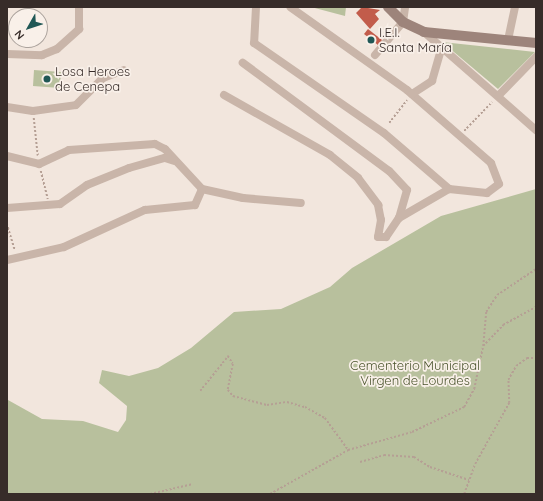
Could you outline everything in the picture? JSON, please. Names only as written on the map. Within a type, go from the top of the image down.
[{"type":"main road","points":[[388,7],[403,22],[424,32],[536,43]]},
{"type":"street","points":[[7,54],[42,55],[57,49],[79,29],[79,7]]},
{"type":"street","points":[[256,7],[254,43],[384,132],[449,189],[488,193],[500,181],[491,163],[412,94],[290,7]]},
{"type":"street","points":[[375,55],[403,22],[405,7]]},
{"type":"street","points":[[508,40],[515,7]]},
{"type":"street","points":[[424,32],[499,95],[536,130]]},
{"type":"street","points":[[412,94],[432,80],[442,47]]},
{"type":"street","points":[[499,95],[536,57]]},
{"type":"street","points":[[224,95],[330,155],[358,178],[378,205],[380,239],[398,218],[408,196],[408,190],[400,181],[244,63]]},
{"type":"street","points":[[7,107],[33,111],[76,105],[103,78],[124,70]]},
{"type":"street","points":[[7,156],[39,164],[68,150],[104,150],[150,143],[165,149],[174,161],[202,189],[243,198],[301,203]]},
{"type":"street","points":[[7,208],[60,204],[87,185],[129,168],[165,158],[174,161]]},
{"type":"street","points":[[7,260],[64,247],[145,210],[195,205],[202,189]]},
{"type":"street","points":[[398,218],[449,189]]},
{"type":"path","points":[[389,123],[412,94]]},
{"type":"path","points":[[460,136],[499,95]]},
{"type":"path","points":[[7,224],[17,257]]},
{"type":"path","points":[[270,494],[348,450],[412,432],[464,407],[474,388],[483,346],[486,312],[497,295],[536,269]]},
{"type":"path","points":[[483,346],[503,325],[536,307]]},
{"type":"path","points":[[200,391],[228,356],[233,364],[228,390],[233,396],[267,405],[287,402],[305,407],[325,418],[348,450]]},
{"type":"path","points":[[464,494],[469,480],[508,403],[508,380],[516,366],[527,358],[536,358]]},
{"type":"path","points":[[360,462],[384,455],[414,457],[430,467],[469,480]]},
{"type":"path","points":[[150,494],[193,484]]},
{"type":"green space","points":[[311,7],[346,7],[345,16]]},
{"type":"green space","points":[[442,42],[535,52],[498,89]]},
{"type":"green space","name":"Losa Heroes de Cenepa","points":[[34,70],[61,72],[60,88],[33,86]]},
{"type":"green space","name":"Cementerio Municipal Virgen de Lourdes","points":[[536,189],[536,494],[7,494],[8,400],[42,419],[83,421],[118,432],[126,420],[127,406],[99,383],[102,370],[129,376],[158,368],[191,348],[234,312],[281,309],[330,287],[352,268],[441,216]]},
{"type":"building","points":[[362,7],[380,10],[375,14],[379,19],[370,29],[356,13]]},
{"type":"building","points":[[368,29],[382,40],[378,45],[364,34]]},
{"type":"place","name":"I.E.I. Santa María","points":[[371,40]]},
{"type":"place","name":"Losa Heroes de Cenepa","points":[[47,79]]}]
